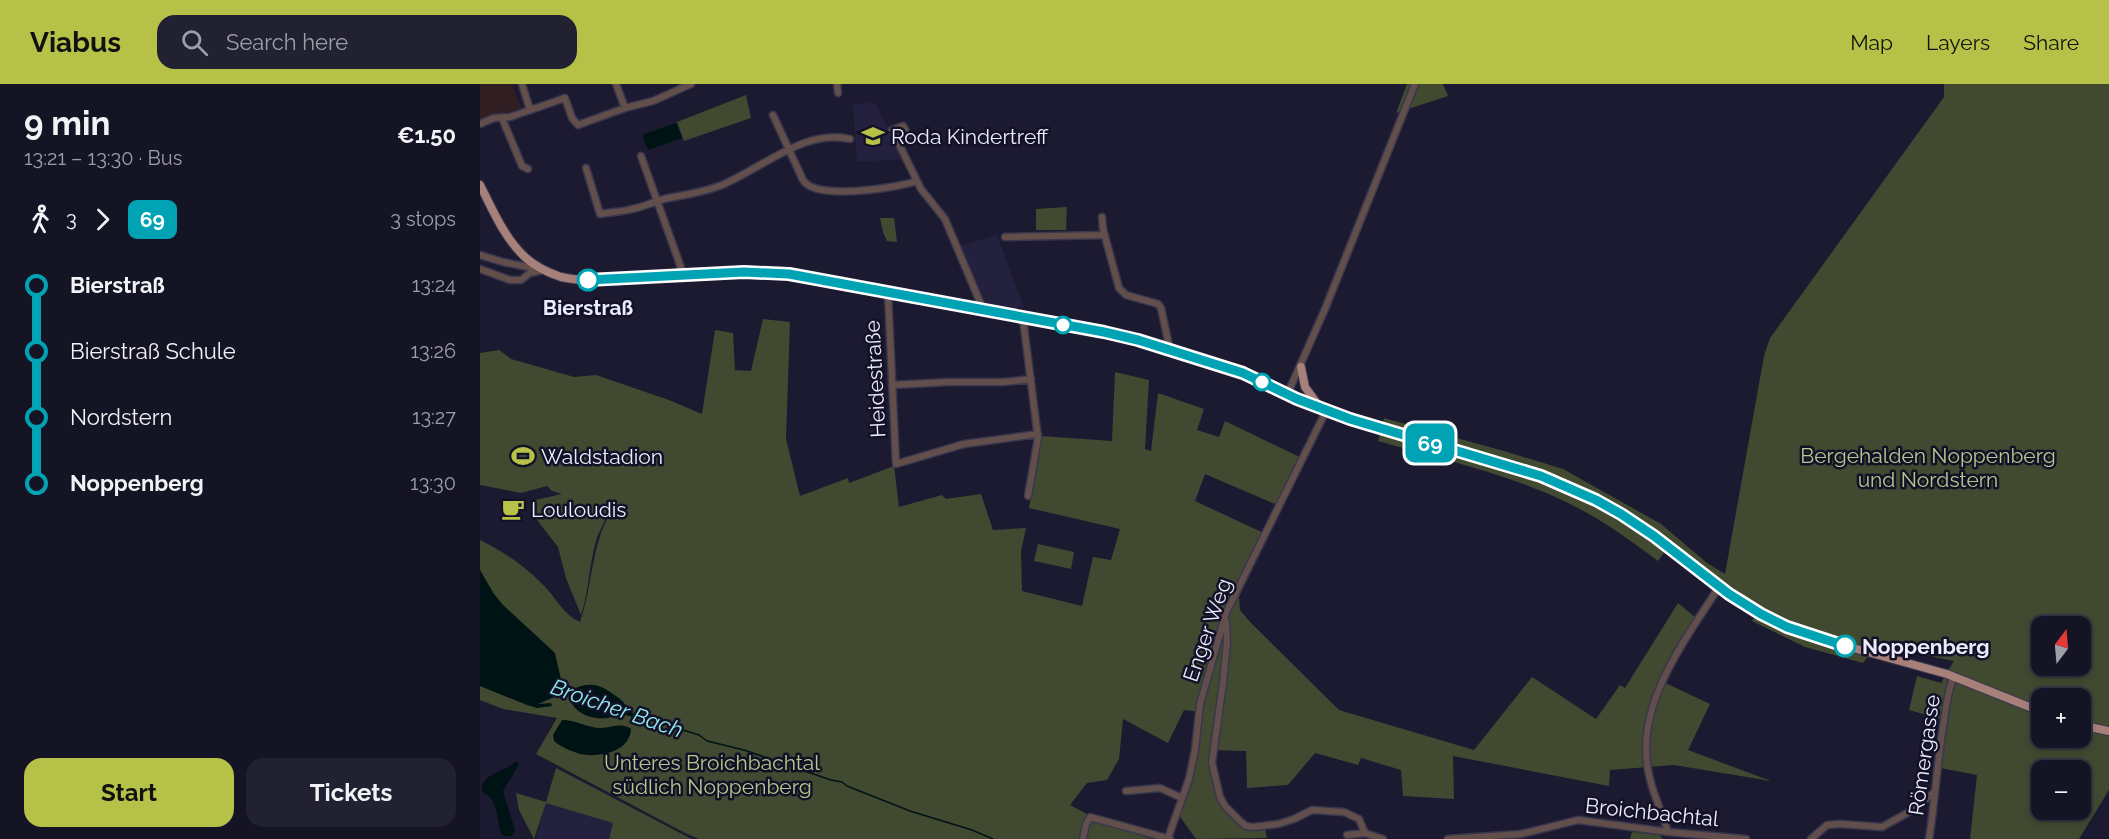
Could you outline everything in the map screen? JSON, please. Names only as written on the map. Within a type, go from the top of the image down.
[{"type":"main road","points":[[480,185],[503,230],[513,244],[527,259],[543,270],[563,277],[588,280],[744,272],[778,273],[1104,332],[1243,373],[1324,410],[1513,467],[1569,487],[1621,514],[1761,614],[1811,636],[1954,676],[2031,708]]},
{"type":"main road","points":[[1301,367],[1305,387],[1324,410]]},
{"type":"main road","points":[[2091,727],[2109,731]]},
{"type":"street","points":[[522,84],[530,110]]},
{"type":"street","points":[[616,84],[625,108]]},
{"type":"street","points":[[480,124],[565,98],[572,118],[578,125],[625,108],[653,101],[674,87],[691,84]]},
{"type":"street","points":[[837,84],[838,93]]},
{"type":"street","points":[[1287,394],[1301,367],[1415,84]]},
{"type":"street","points":[[773,115],[788,150],[808,187],[865,191],[883,190],[917,181]]},
{"type":"street","points":[[502,118],[522,166],[528,169]]},
{"type":"street","points":[[586,168],[600,214],[634,209],[657,201],[689,195],[723,184],[788,150],[825,139],[850,138]]},
{"type":"street","points":[[898,141],[921,189],[945,219],[980,302],[980,311]]},
{"type":"street","points":[[641,156],[684,276]]},
{"type":"street","points":[[1102,218],[1119,288],[1126,295],[1158,304],[1161,308],[1170,350]]},
{"type":"street","points":[[1005,237],[1105,235]]},
{"type":"street","points":[[480,255],[543,270]]},
{"type":"street","points":[[480,269],[510,280],[521,280],[530,273],[543,270]]},
{"type":"street","name":"Heidestraße","points":[[888,294],[896,464],[964,444],[1038,434]]},
{"type":"street","points":[[1023,319],[1038,434],[1028,496]]},
{"type":"street","points":[[892,385],[1004,382],[1031,378]]},
{"type":"street","name":"Enger Weg","points":[[1169,839],[1189,779],[1200,704],[1226,613],[1324,410]]},
{"type":"street","points":[[1668,832],[1652,787],[1647,762],[1646,738],[1649,719],[1663,679],[1719,586]]},
{"type":"street","points":[[1226,613],[1227,642],[1224,675],[1212,763],[1220,797],[1225,806],[1246,826],[1253,827],[1278,824],[1312,810],[1344,812],[1359,819],[1365,833]]},
{"type":"street","name":"Römergasse","points":[[1929,839],[1945,716],[1954,676]]},
{"type":"street","points":[[1126,792],[1147,785],[1182,798]]},
{"type":"street","points":[[1811,839],[1827,825],[1882,827],[1909,812],[1935,792]]},
{"type":"street","points":[[1083,839],[1090,817],[1169,839]]},
{"type":"street","name":"Broichbachtal","points":[[1448,839],[1521,834],[1578,820],[1668,832],[1746,839]]},
{"type":"street","points":[[1347,834],[1365,833],[1383,839]]},
{"type":"shaded area","points":[[480,84],[512,84],[521,108],[480,120]]},
{"type":"shaded area","name":"Roda Kindertreff","points":[[875,103],[902,159],[857,162],[853,104]]},
{"type":"shaded area","points":[[997,235],[1024,308],[1017,309],[985,303],[961,246]]},
{"type":"shaded area","points":[[546,802],[613,823],[609,839],[536,839]]},
{"type":"green space","points":[[1407,84],[1443,84],[1448,96],[1396,113]]},
{"type":"green space","name":"Bergehalden Noppenberg und Nordstern","points":[[1944,84],[2109,84],[2109,790],[2091,819],[2091,760],[2031,760],[2031,820],[2091,820],[2079,839],[1970,839],[1977,775],[1935,767],[1941,719],[1909,710],[1917,676],[1941,683],[1954,661],[1894,649],[1894,647],[1878,643],[1863,663],[1805,647],[1752,621],[1760,607],[1670,544],[1658,561],[1596,518],[1551,495],[1478,469],[1378,441],[1384,418],[1563,469],[1661,524],[1707,563],[1725,574],[1764,356],[1770,338],[1944,97]]},
{"type":"green space","points":[[746,95],[751,118],[684,141],[677,122]]},
{"type":"green space","points":[[1067,207],[1066,230],[1036,230],[1036,209]]},
{"type":"green space","points":[[880,218],[894,218],[897,242],[887,241]]},
{"type":"green space","name":"Unteres Broichbachtal südlich Noppenberg","points":[[763,319],[790,322],[786,439],[800,496],[848,478],[849,483],[894,466],[899,507],[942,495],[946,499],[981,494],[993,530],[1026,528],[1021,551],[1022,591],[1082,606],[1093,557],[1111,560],[1120,529],[1029,508],[1041,436],[1112,441],[1115,372],[1149,380],[1145,449],[1151,451],[1158,393],[1204,409],[1197,430],[1219,437],[1225,421],[1306,460],[1282,507],[1205,474],[1195,501],[1268,535],[1239,597],[1240,610],[1339,710],[1474,750],[1532,677],[1596,719],[1620,685],[1625,688],[1678,603],[1695,617],[1659,680],[1710,704],[1688,750],[1771,781],[1674,765],[1610,770],[1609,786],[1453,756],[1454,799],[1403,796],[1401,770],[1361,758],[1358,765],[1315,753],[1288,785],[1247,788],[1246,751],[1213,750],[1216,787],[1230,809],[1248,825],[1264,823],[1267,838],[1196,839],[1178,814],[1192,784],[1202,712],[1184,710],[1168,743],[1123,719],[1119,759],[1107,780],[1087,783],[1070,805],[1087,814],[1088,819],[1152,839],[699,839],[685,833],[536,754],[557,718],[503,709],[480,700],[480,540],[508,556],[540,581],[566,612],[580,622],[598,544],[609,513],[610,501],[596,541],[581,615],[566,578],[558,547],[534,516],[531,501],[562,494],[552,491],[547,486],[521,493],[480,485],[480,353],[499,350],[511,359],[574,377],[596,375],[702,414],[715,330],[733,333],[735,370],[751,371]]},
{"type":"green space","points":[[1038,544],[1074,552],[1071,569],[1034,561]]},
{"type":"green space","points":[[556,768],[692,839],[609,839],[613,823],[546,803],[534,839],[519,810],[516,793],[546,802]]},
{"type":"green space","points":[[1632,832],[1659,835],[1663,839],[1630,839]]},
{"type":"water","points":[[676,123],[682,138],[648,150],[642,135]]},
{"type":"water","points":[[480,570],[503,605],[555,653],[562,684],[571,690],[588,685],[602,688],[619,698],[627,708],[633,711],[632,717],[620,714],[608,718],[595,718],[583,714],[574,706],[569,695],[564,693],[538,704],[551,703],[552,706],[537,708],[480,686]]},
{"type":"water","points":[[562,720],[596,728],[620,726],[631,729],[625,743],[612,752],[596,755],[580,754],[554,741],[553,735]]},
{"type":"water","points":[[515,762],[519,763],[518,766],[503,791],[515,830],[512,836],[506,836],[500,831],[491,798],[482,792],[482,786],[489,777]]},
{"type":"waterway","name":"Broicher Bach","points":[[632,714],[699,735],[707,741],[744,750],[842,782],[910,811],[972,830],[993,839]]},
{"type":"bus line","name":"69","points":[[588,280],[744,272],[789,274],[1138,340],[1243,373],[1326,411],[1513,467],[1569,487],[1621,514],[1654,536],[1729,594],[1761,614],[1787,627],[1845,646]]},
{"type":"place","name":"Roda Kindertreff","points":[[873,136]]},
{"type":"place","name":"Bierstraß","points":[[588,280]]},
{"type":"place","name":"Waldstadion","points":[[523,456]]},
{"type":"place","name":"Louloudis","points":[[513,509]]},
{"type":"place","name":"Noppenberg","points":[[1845,646]]}]
